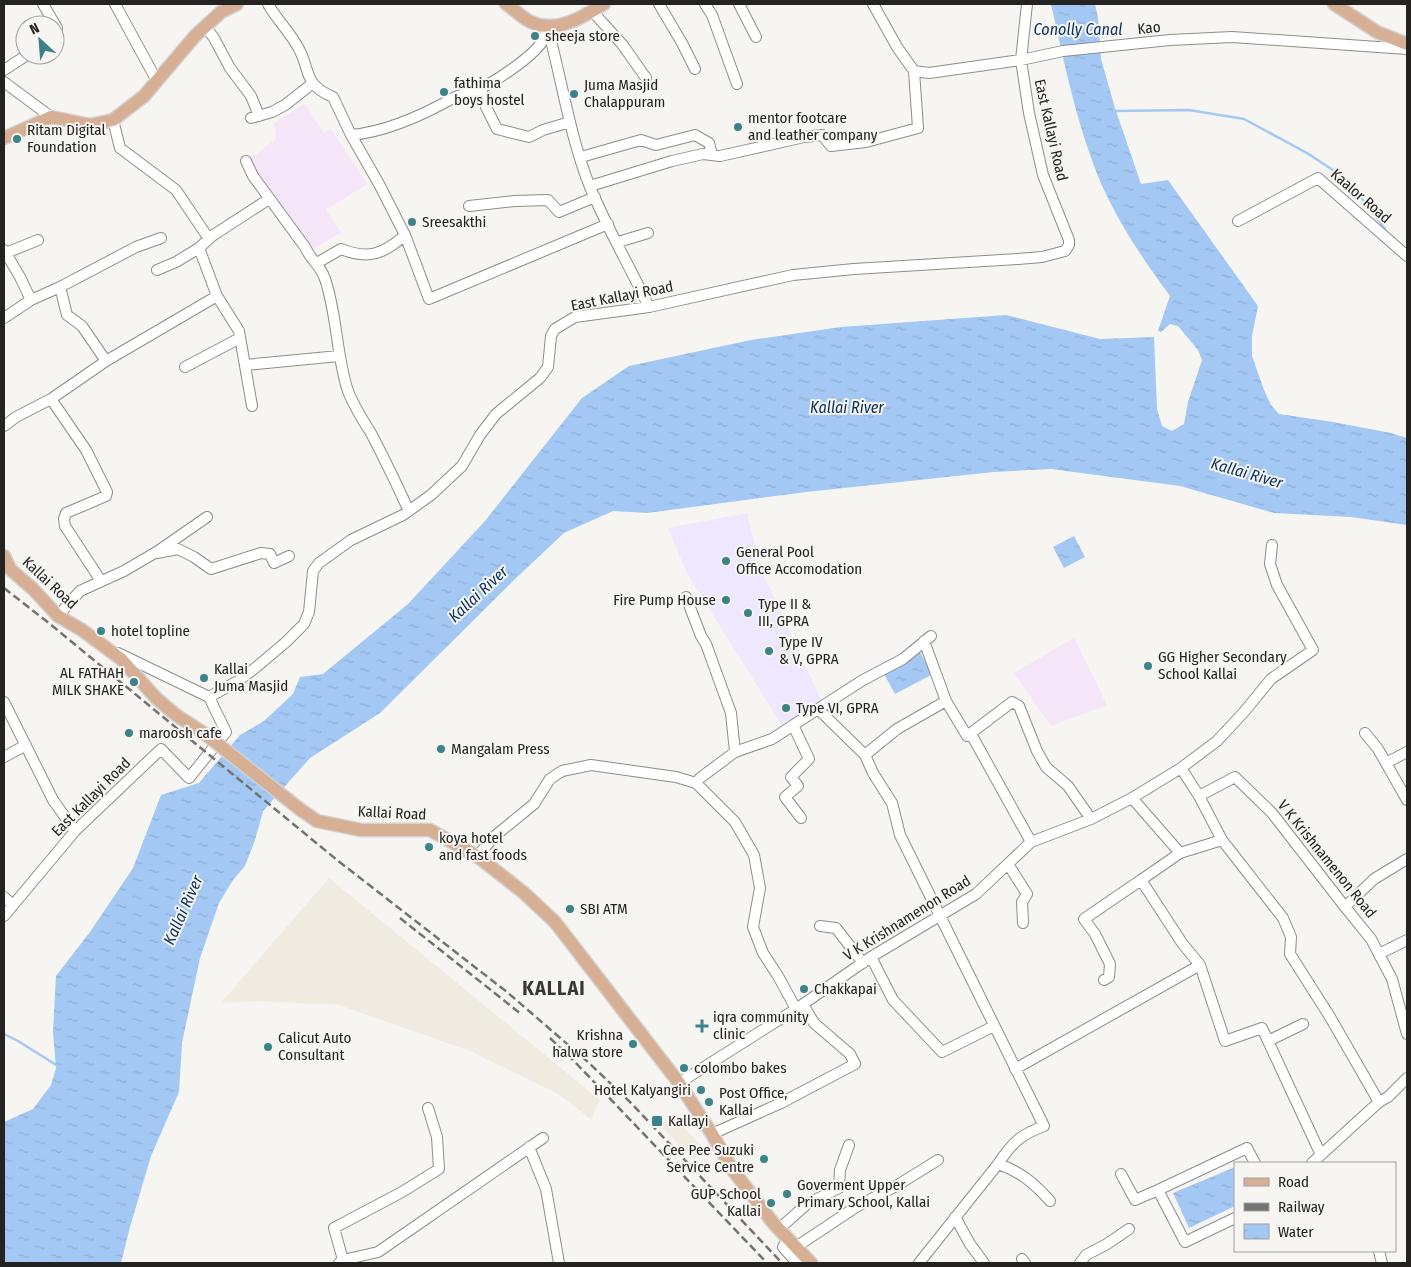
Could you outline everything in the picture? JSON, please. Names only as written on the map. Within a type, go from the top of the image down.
[{"type":"main road","points":[[4,138],[51,117],[90,125],[113,120],[144,96],[205,26],[221,12],[237,4]]},
{"type":"main road","points":[[506,4],[530,22],[548,28],[570,22],[604,4]]},
{"type":"main road","points":[[1334,4],[1377,32],[1407,44]]},
{"type":"main road","name":"Kallai Road","points":[[4,556],[10,569],[33,589],[58,616],[82,630],[121,659],[156,698],[176,715],[205,734],[317,821],[361,830],[430,830],[477,856],[524,894],[555,922],[679,1083],[732,1169],[787,1238],[811,1263]]},
{"type":"street","points":[[43,4],[49,15]]},
{"type":"street","points":[[115,4],[157,81]]},
{"type":"street","points":[[268,4],[300,50],[308,77],[319,92],[332,97],[405,235],[429,299],[608,224]]},
{"type":"street","points":[[659,4],[695,69]]},
{"type":"street","points":[[705,4],[712,15],[738,84]]},
{"type":"street","points":[[739,4],[756,37]]},
{"type":"street","points":[[590,186],[672,161],[703,154],[720,156],[804,137],[822,135],[831,146],[866,142],[918,128],[914,71],[897,47],[873,4]]},
{"type":"street","name":"East Kallayi Road","points":[[4,916],[75,831],[161,749],[188,778],[226,732],[209,697],[238,681],[254,669],[304,624],[309,612],[313,571],[319,562],[351,540],[409,511],[431,495],[462,466],[480,435],[496,414],[540,378],[548,367],[551,336],[555,329],[574,317],[649,307],[793,275],[854,269],[1018,260],[1065,251],[1069,245],[1069,240],[1043,175],[1029,113],[1021,60],[1027,4]]},
{"type":"street","points":[[592,11],[622,44],[646,78]]},
{"type":"street","points":[[205,26],[214,38],[230,68],[251,96],[255,117],[272,112],[285,105],[313,83]]},
{"type":"street","points":[[351,135],[374,131],[415,117],[457,96],[481,88],[525,59],[543,42],[548,28]]},
{"type":"street","points":[[548,28],[570,122],[590,186],[649,307]]},
{"type":"street","name":"Kao","points":[[914,71],[929,73],[1021,60],[1063,51],[1170,40],[1232,38],[1407,48]]},
{"type":"street","points":[[4,70],[15,63]]},
{"type":"street","points":[[4,82],[51,117]]},
{"type":"street","points":[[481,88],[486,107],[497,129],[529,138],[543,130],[570,122]]},
{"type":"street","points":[[113,120],[120,148],[176,190],[209,239]]},
{"type":"street","points":[[581,157],[641,140],[656,145],[695,135],[709,143],[712,155]]},
{"type":"street","points":[[246,161],[253,176],[305,247],[309,257],[317,263],[325,279],[332,305],[339,356],[348,390],[385,460],[409,511]]},
{"type":"street","name":"Kaalor Road","points":[[1238,221],[1318,178],[1407,256]]},
{"type":"street","points":[[469,206],[515,200],[548,200],[559,212],[595,197]]},
{"type":"street","points":[[157,270],[176,262],[199,248],[209,239],[269,199]]},
{"type":"street","points":[[618,242],[648,233]]},
{"type":"street","points":[[317,263],[341,249],[355,255],[375,254],[392,247],[405,235]]},
{"type":"street","points":[[4,318],[31,300],[136,247],[161,238]]},
{"type":"street","points":[[31,300],[20,276],[5,252],[38,240]]},
{"type":"street","points":[[199,248],[217,296],[239,331],[252,406]]},
{"type":"street","points":[[60,287],[67,315],[82,326],[106,361]]},
{"type":"street","points":[[4,426],[16,417],[51,399],[106,361],[217,296]]},
{"type":"street","points":[[186,367],[240,338]]},
{"type":"street","points":[[245,365],[339,356]]},
{"type":"street","points":[[51,399],[86,450],[107,492],[106,496],[66,513],[64,519],[65,526],[101,581]]},
{"type":"street","points":[[58,616],[80,591],[154,553],[207,517]]},
{"type":"street","name":"V K Krishnamenon Road","points":[[679,1083],[799,1007],[867,960],[976,894],[1031,842],[1091,819],[1132,798],[1181,768],[1216,741],[1244,712],[1271,679],[1313,650],[1278,585],[1270,564],[1272,545]]},
{"type":"street","points":[[154,553],[178,549],[211,569],[261,554],[270,554],[274,563],[289,556]]},
{"type":"street","points":[[686,597],[706,644],[731,713],[735,752]]},
{"type":"street","points":[[696,784],[700,778],[735,752],[772,739],[863,680],[903,659],[927,639],[946,701],[967,736],[1012,702],[1019,706],[1037,751],[1046,767],[1068,786],[1091,819]]},
{"type":"street","points":[[108,650],[209,697]]},
{"type":"street","points":[[865,755],[897,729],[946,701]]},
{"type":"street","points":[[4,702],[53,800],[75,831]]},
{"type":"street","points":[[818,709],[865,755],[873,773],[892,803],[900,835],[1044,1126],[1010,1145],[998,1164],[919,1263]]},
{"type":"street","points":[[793,725],[809,759],[791,776],[798,786],[785,797],[801,818]]},
{"type":"street","points":[[1366,733],[1378,749],[1407,800]]},
{"type":"street","points":[[971,734],[1031,842]]},
{"type":"street","points":[[4,757],[26,745]]},
{"type":"street","points":[[1386,763],[1407,752]]},
{"type":"street","points":[[477,856],[496,835],[534,804],[550,779],[562,770],[591,765],[676,777],[696,784],[735,822],[754,855],[760,888],[753,927],[763,953],[799,1007],[814,1023],[850,1054],[855,1064],[781,1103],[712,1134]]},
{"type":"street","points":[[1181,768],[1199,796],[1222,840],[1283,918],[1291,937],[1290,954],[1330,1017],[1379,1102]]},
{"type":"street","name":"V K Krishnamenon Road","points":[[1199,796],[1235,777],[1272,813],[1371,938],[1392,980],[1407,1034]]},
{"type":"street","points":[[1132,798],[1180,853]]},
{"type":"street","points":[[1104,980],[1109,977],[1110,964],[1095,934],[1084,918],[1180,853],[1222,840]]},
{"type":"street","points":[[1345,907],[1374,879],[1407,859]]},
{"type":"street","points":[[1008,864],[1027,894],[1022,902],[1024,922]]},
{"type":"street","points":[[1141,880],[1182,943],[1200,965],[1225,1041],[1262,1028],[1321,1155]]},
{"type":"street","points":[[4,897],[13,905]]},
{"type":"street","points":[[820,926],[836,928],[867,960],[893,1000],[942,1052],[994,1026]]},
{"type":"street","points":[[1379,954],[1407,940]]},
{"type":"street","points":[[1015,1069],[1200,965]]},
{"type":"street","points":[[1268,1041],[1303,1024]]},
{"type":"street","points":[[1313,1162],[1407,1078]]},
{"type":"street","points":[[428,1108],[437,1137],[439,1169],[402,1192],[334,1228],[342,1262],[378,1252],[543,1138]]},
{"type":"street","points":[[797,1263],[782,1247],[807,1204],[839,1188],[840,1170],[849,1145]]},
{"type":"street","points":[[529,1147],[546,1189],[559,1263]]},
{"type":"street","points":[[1121,1174],[1135,1200],[1247,1148],[1254,1162]]},
{"type":"street","points":[[787,1238],[856,1207],[896,1186],[938,1160]]},
{"type":"street","points":[[998,1164],[1013,1169],[1037,1187],[1050,1201]]},
{"type":"street","points":[[1158,1190],[1185,1242],[1234,1218]]},
{"type":"street","points":[[955,1217],[970,1244],[984,1263]]},
{"type":"street","points":[[1080,1263],[1086,1255],[1129,1229]]},
{"type":"shaded area","points":[[305,104],[324,133],[331,129],[367,184],[326,210],[341,233],[311,250],[247,161],[276,139],[274,123]]},
{"type":"shaded area","points":[[747,513],[760,567],[822,702],[783,727],[687,573],[668,528]]},
{"type":"shaded area","points":[[1074,638],[1107,705],[1051,726],[1014,673]]},
{"type":"shaded area","points":[[329,878],[600,1100],[591,1119],[558,1094],[470,1051],[339,1005],[257,1001],[221,1003]]},
{"type":"shaded area","points":[[672,1116],[705,1149],[694,1160],[660,1126]]},
{"type":"water","name":"Kallai River","points":[[1051,4],[1095,4],[1101,59],[1115,108],[1141,184],[1168,180],[1258,306],[1252,336],[1252,356],[1271,405],[1279,414],[1333,422],[1391,433],[1407,438],[1407,525],[1351,517],[1274,513],[1180,486],[1051,469],[994,472],[806,492],[647,513],[613,511],[564,533],[380,713],[310,758],[263,811],[245,866],[233,880],[219,903],[200,958],[182,1043],[179,1092],[151,1156],[121,1263],[4,1263],[4,1122],[33,1109],[51,1085],[56,1068],[53,1032],[56,976],[90,932],[133,868],[161,795],[199,783],[240,735],[264,721],[293,694],[300,677],[323,674],[408,604],[485,521],[582,398],[629,366],[751,340],[841,327],[1006,315],[1100,339],[1154,337],[1157,409],[1162,426],[1172,431],[1184,424],[1188,402],[1202,360],[1198,350],[1178,326],[1170,324],[1161,332],[1158,331],[1170,296],[1127,232],[1100,181],[1086,144]]},
{"type":"water","points":[[1074,536],[1085,557],[1064,568],[1053,547]]},
{"type":"water","points":[[919,651],[933,674],[895,694],[883,672]]},
{"type":"water","points":[[1234,1167],[1234,1206],[1189,1228],[1173,1193]]},
{"type":"waterway","points":[[1114,111],[1189,110],[1244,119],[1307,153],[1348,180],[1385,229]]},
{"type":"waterway","points":[[4,1034],[58,1066]]},
{"type":"railway","points":[[4,588],[337,860],[507,992],[588,1062],[631,1103],[782,1263]]},
{"type":"railway","points":[[400,918],[521,1014]]},
{"type":"railway","points":[[550,1038],[767,1263]]},
{"type":"place","name":"sheeja store","points":[[535,36]]},
{"type":"place","name":"fathima boys hostel","points":[[444,92]]},
{"type":"place","name":"Juma Masjid Chalappuram","points":[[574,94]]},
{"type":"place","name":"mentor footcare and leather company","points":[[738,127]]},
{"type":"place","name":"Ritam Digital Foundation","points":[[17,139]]},
{"type":"place","name":"Sreesakthi","points":[[412,222]]},
{"type":"place","name":"General Pool Office Accomodation","points":[[726,561]]},
{"type":"place","name":"Fire Pump House","points":[[726,600]]},
{"type":"place","name":"Type II & III, GPRA","points":[[748,613]]},
{"type":"place","name":"hotel topline","points":[[101,631]]},
{"type":"place","name":"Type IV & V, GPRA","points":[[769,651]]},
{"type":"place","name":"GG Higher Secondary School Kallai","points":[[1148,666]]},
{"type":"place","name":"Kallai Juma Masjid","points":[[204,678]]},
{"type":"place","name":"AL FATHAH MILK SHAKE","points":[[134,682]]},
{"type":"place","name":"Type VI, GPRA","points":[[786,708]]},
{"type":"place","name":"maroosh cafe","points":[[129,733]]},
{"type":"place","name":"Mangalam Press","points":[[441,749]]},
{"type":"place","name":"koya hotel and fast foods","points":[[429,847]]},
{"type":"place","name":"SBI ATM","points":[[570,909]]},
{"type":"place","name":"Chakkapai","points":[[804,989]]},
{"type":"place","name":"iqra community clinic","points":[[702,1026]]},
{"type":"place","name":"Krishna halwa store","points":[[633,1044]]},
{"type":"place","name":"Calicut Auto Consultant","points":[[268,1047]]},
{"type":"place","name":"colombo bakes","points":[[684,1068]]},
{"type":"place","name":"Hotel Kalyangiri","points":[[701,1090]]},
{"type":"place","name":"Post Office, Kallai","points":[[709,1102]]},
{"type":"place","name":"Kallayi","points":[[657,1121]]},
{"type":"place","name":"Cee Pee Suzuki Service Centre","points":[[764,1159]]},
{"type":"place","name":"Goverment Upper Primary School, Kallai","points":[[787,1194]]},
{"type":"place","name":"GUP School Kallai","points":[[771,1203]]},
{"type":"district","name":"KALLAI","points":[[554,988]]},
{"type":"water label","name":"Conolly Canal","points":[[1078,29]]}]
